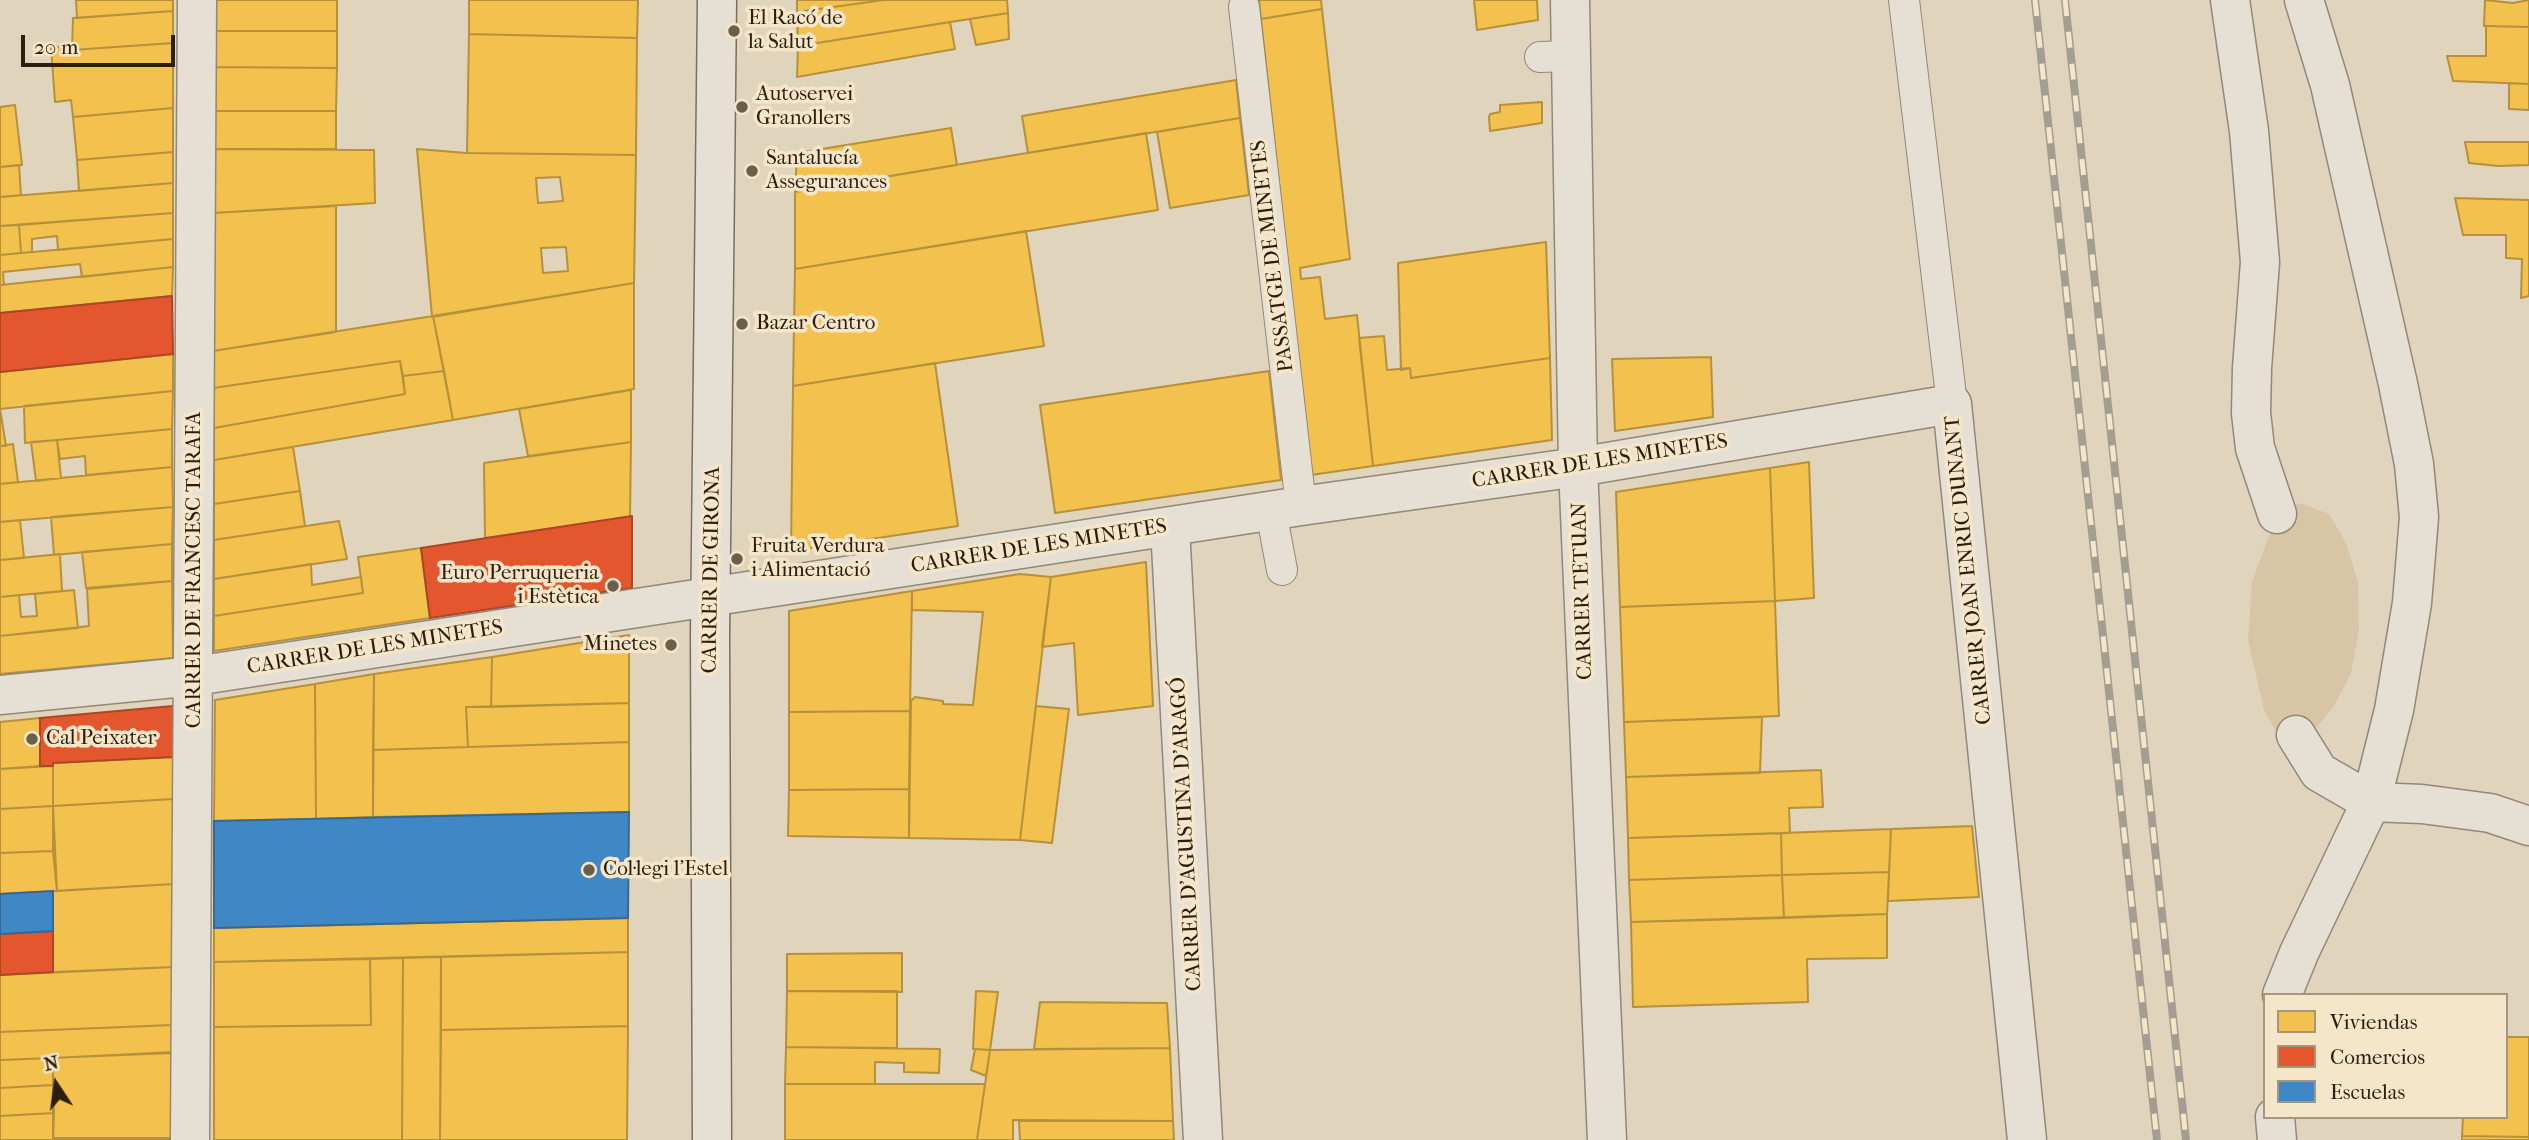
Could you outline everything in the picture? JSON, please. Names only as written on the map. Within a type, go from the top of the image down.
[{"type":"street","name":"CARRER DE FRANCESC TARAFA","points":[[190,1140],[195,676],[197,0]]},
{"type":"street","name":"CARRER DE GIRONA","points":[[712,1140],[712,595],[717,0]]},
{"type":"street","name":"CARRER TETUAN","points":[[1570,0],[1555,56],[1578,467],[1607,1140]]},
{"type":"street","points":[[2230,0],[2249,131],[2260,262],[2251,413],[2255,447],[2277,514]]},
{"type":"street","points":[[2282,993],[2371,802],[2394,710],[2412,603],[2419,517],[2414,464],[2398,384],[2330,85],[2304,0]]},
{"type":"street","name":"CARRER DE LES MINETES","points":[[0,695],[195,676],[1286,508],[1578,467],[1952,404]]},
{"type":"street","name":"CARRER JOAN ENRIC DUNANT","points":[[1952,404],[2028,1140]]},
{"type":"street","name":"CARRER D'AGUSTINA D'ARAGÓ","points":[[1170,527],[1203,1140]]},
{"type":"street","points":[[2296,735],[2319,772],[2371,802],[2422,804],[2490,813],[2529,826]]},
{"type":"street","points":[[2276,1119],[2277,1140]]},
{"type":"lane","name":"CARRER JOAN ENRIC DUNANT","points":[[1904,0],[1952,404]]},
{"type":"lane","name":"PASSATGE DE MINETES","points":[[1244,6],[1286,508],[1282,570]]},
{"type":"shaded area","points":[[2300,503],[2329,514],[2346,543],[2358,582],[2359,629],[2351,673],[2334,706],[2315,729],[2280,739],[2264,710],[2248,640],[2252,582],[2277,514]]},
{"type":"building: Viviendas","points":[[76,0],[173,0],[173,11],[77,18]]},
{"type":"building: Viviendas","points":[[214,0],[337,0],[337,31],[214,31]]},
{"type":"building: Viviendas","points":[[469,0],[638,0],[637,38],[469,34]]},
{"type":"building: Viviendas","points":[[797,0],[884,0],[797,12]]},
{"type":"building: Viviendas","points":[[884,0],[1007,0],[1008,13],[798,46],[797,12]]},
{"type":"building: Viviendas","points":[[1259,0],[1321,0],[1322,9],[1261,19]]},
{"type":"building: Viviendas","points":[[1474,0],[1537,0],[1538,20],[1477,30]]},
{"type":"building: Viviendas","points":[[2485,0],[2513,3],[2529,0],[2529,27],[2484,26]]},
{"type":"building: Viviendas","points":[[1322,9],[1350,259],[1300,268],[1301,279],[1320,277],[1325,319],[1357,315],[1373,466],[1311,475],[1261,19]]},
{"type":"building: Viviendas","points":[[173,11],[173,43],[72,50],[73,18]]},
{"type":"building: Viviendas","points":[[1008,13],[1009,39],[976,45],[970,19]]},
{"type":"building: Viviendas","points":[[950,22],[955,49],[797,77],[798,46]]},
{"type":"building: Viviendas","points":[[2486,26],[2529,27],[2529,84],[2453,81],[2447,56],[2486,56]]},
{"type":"building: Viviendas","points":[[214,31],[337,31],[337,68],[214,67]]},
{"type":"building: Viviendas","points":[[469,34],[637,38],[636,155],[467,153]]},
{"type":"building: Viviendas","points":[[173,43],[173,108],[73,117],[71,100],[55,102],[51,47],[73,46],[72,50]]},
{"type":"building: Viviendas","points":[[214,67],[337,68],[336,111],[213,111]]},
{"type":"building: Viviendas","points":[[1236,80],[1240,118],[1028,153],[1022,116]]},
{"type":"building: Viviendas","points":[[2509,83],[2529,84],[2529,110],[2509,109]]},
{"type":"building: Viviendas","points":[[1542,102],[1542,123],[1490,131],[1490,114],[1500,112],[1500,105]]},
{"type":"building: Viviendas","points":[[15,105],[22,165],[0,167],[0,107]]},
{"type":"building: Viviendas","points":[[173,108],[173,152],[77,160],[73,117]]},
{"type":"building: Viviendas","points":[[213,111],[336,111],[336,149],[213,149]]},
{"type":"building: Viviendas","points":[[1240,118],[1249,195],[1170,208],[1157,132]]},
{"type":"building: Viviendas","points":[[951,128],[957,165],[795,192],[797,153]]},
{"type":"building: Viviendas","points":[[1146,133],[1158,210],[795,269],[795,192]]},
{"type":"building: Viviendas","points":[[2465,142],[2529,142],[2529,165],[2469,163]]},
{"type":"building: Viviendas","points":[[213,149],[374,150],[375,203],[213,213]]},
{"type":"building: Viviendas","points":[[417,149],[467,153],[636,155],[634,283],[432,317]],"holes":[[[560,177],[563,201],[538,203],[536,178]],[[566,247],[568,271],[543,273],[541,248]]]},
{"type":"building: Viviendas","points":[[173,152],[173,183],[79,191],[77,160]]},
{"type":"building: Viviendas","points":[[19,165],[21,195],[0,197],[0,167]]},
{"type":"building: Viviendas","points":[[173,183],[173,213],[0,226],[0,197]]},
{"type":"building: Viviendas","points":[[2455,198],[2529,200],[2529,296],[2521,298],[2522,259],[2506,258],[2506,235],[2463,235]]},
{"type":"building: Viviendas","points":[[336,206],[336,332],[213,351],[213,213]]},
{"type":"building: Viviendas","points":[[173,213],[173,239],[58,250],[57,236],[32,239],[32,252],[21,253],[19,225]]},
{"type":"building: Viviendas","points":[[19,225],[21,253],[0,255],[0,226]]},
{"type":"building: Viviendas","points":[[1026,231],[1044,346],[793,386],[795,269]]},
{"type":"building: Viviendas","points":[[173,239],[173,267],[82,277],[80,264],[3,272],[4,285],[0,285],[0,255]]},
{"type":"building: Viviendas","points":[[1546,242],[1550,358],[1411,378],[1410,368],[1401,370],[1398,263]]},
{"type":"building: Viviendas","points":[[173,267],[172,296],[0,313],[0,285]]},
{"type":"building: Viviendas","points":[[634,283],[634,389],[453,420],[433,316]]},
{"type":"building: Viviendas","points":[[433,316],[444,371],[403,376],[400,361],[213,388],[213,351]]},
{"type":"building: Viviendas","points":[[1384,336],[1387,370],[1410,368],[1411,378],[1550,358],[1552,440],[1373,466],[1359,338]]},
{"type":"building: Viviendas","points":[[173,354],[173,391],[0,409],[0,372]]},
{"type":"building: Viviendas","points":[[1711,357],[1713,417],[1615,431],[1612,359]]},
{"type":"building: Viviendas","points":[[400,361],[405,394],[214,428],[213,388]]},
{"type":"building: Viviendas","points":[[935,363],[958,526],[791,551],[793,386]]},
{"type":"building: Viviendas","points":[[444,371],[453,420],[214,460],[214,428],[405,394],[403,376]]},
{"type":"building: Viviendas","points":[[1269,371],[1281,480],[1055,513],[1040,405]]},
{"type":"building: Viviendas","points":[[631,390],[631,442],[528,456],[519,409]]},
{"type":"building: Viviendas","points":[[173,391],[172,429],[25,443],[24,406]]},
{"type":"building: Viviendas","points":[[0,409],[6,446],[0,446]]},
{"type":"building: Viviendas","points":[[172,429],[172,467],[86,475],[85,456],[60,459],[57,440]]},
{"type":"building: Viviendas","points":[[57,440],[61,478],[36,481],[31,442]]},
{"type":"building: Viviendas","points":[[631,442],[630,517],[485,538],[484,463]]},
{"type":"building: Viviendas","points":[[13,444],[18,482],[0,484],[0,446]]},
{"type":"building: Viviendas","points":[[293,447],[300,491],[214,504],[214,460]]},
{"type":"building: Viviendas","points":[[1809,462],[1814,598],[1775,601],[1770,468]]},
{"type":"building: Viviendas","points":[[172,467],[173,507],[0,522],[0,484]]},
{"type":"building: Viviendas","points":[[1770,468],[1775,601],[1620,607],[1616,492]]},
{"type":"building: Viviendas","points":[[300,491],[305,526],[214,540],[214,504]]},
{"type":"building: Viviendas","points":[[173,507],[172,544],[54,555],[51,517]]},
{"type":"building: Viviendas","points":[[20,520],[24,558],[0,560],[0,522]]},
{"type":"building: Viviendas","points":[[339,521],[347,559],[214,579],[214,540]]},
{"type":"building: Viviendas","points":[[172,544],[172,581],[86,588],[82,552]]},
{"type":"building: Viviendas","points":[[421,548],[430,618],[214,651],[214,616],[363,593],[358,557]]},
{"type":"building: Viviendas","points":[[60,554],[62,591],[0,597],[0,560]]},
{"type":"building: Viviendas","points":[[1146,562],[1153,706],[1078,715],[1074,643],[1042,647],[1051,577]]},
{"type":"building: Viviendas","points":[[311,564],[312,585],[361,577],[363,593],[214,616],[214,579]]},
{"type":"building: Viviendas","points":[[1020,574],[1051,577],[1020,840],[909,838],[911,701],[915,697],[943,701],[943,704],[973,705],[983,612],[912,610],[912,591]]},
{"type":"building: Viviendas","points":[[172,581],[173,658],[0,674],[0,636],[89,626],[87,589]]},
{"type":"building: Viviendas","points":[[74,590],[78,628],[0,636],[0,597],[19,595],[21,617],[37,616],[35,594]]},
{"type":"building: Viviendas","points":[[912,591],[910,711],[789,712],[789,611]]},
{"type":"building: Viviendas","points":[[1775,601],[1779,716],[1624,722],[1620,607]]},
{"type":"building: Viviendas","points":[[629,635],[629,703],[491,707],[492,657]]},
{"type":"building: Viviendas","points":[[492,657],[491,707],[466,707],[468,747],[373,750],[374,674]]},
{"type":"building: Viviendas","points":[[374,674],[373,817],[316,819],[315,684]]},
{"type":"building: Viviendas","points":[[315,684],[316,819],[214,821],[215,700]]},
{"type":"building: Viviendas","points":[[629,703],[629,742],[468,747],[466,707]]},
{"type":"building: Viviendas","points":[[1036,706],[1069,709],[1052,843],[1020,840]]},
{"type":"building: Viviendas","points":[[910,711],[909,789],[789,790],[789,712]]},
{"type":"building: Viviendas","points":[[1762,717],[1760,773],[1626,777],[1624,722]]},
{"type":"building: Viviendas","points":[[40,718],[40,766],[0,769],[0,722]]},
{"type":"building: Viviendas","points":[[629,742],[629,812],[373,817],[373,750]]},
{"type":"building: Viviendas","points":[[173,757],[173,799],[53,806],[53,763]]},
{"type":"building: Viviendas","points":[[53,766],[53,806],[0,809],[0,769]]},
{"type":"building: Viviendas","points":[[1821,770],[1823,807],[1789,808],[1790,833],[1628,838],[1626,777]]},
{"type":"building: Viviendas","points":[[909,789],[909,838],[788,836],[789,790]]},
{"type":"building: Viviendas","points":[[173,799],[173,884],[57,891],[53,806]]},
{"type":"building: Viviendas","points":[[53,806],[53,851],[0,853],[0,809]]},
{"type":"building: Viviendas","points":[[1972,826],[1979,897],[1888,901],[1891,829]]},
{"type":"building: Viviendas","points":[[1891,829],[1889,872],[1782,875],[1781,833]]},
{"type":"building: Viviendas","points":[[1781,833],[1782,875],[1629,880],[1628,838]]},
{"type":"building: Viviendas","points":[[53,851],[57,891],[0,894],[0,853]]},
{"type":"building: Viviendas","points":[[1889,872],[1887,914],[1784,918],[1782,875]]},
{"type":"building: Viviendas","points":[[1782,875],[1784,918],[1631,922],[1629,880]]},
{"type":"building: Viviendas","points":[[173,884],[173,967],[53,972],[53,891]]},
{"type":"building: Viviendas","points":[[1887,914],[1887,958],[1807,959],[1808,1002],[1633,1007],[1631,922]]},
{"type":"building: Viviendas","points":[[628,918],[628,952],[214,962],[214,928]]},
{"type":"building: Viviendas","points":[[628,952],[628,1026],[441,1030],[441,957]]},
{"type":"building: Viviendas","points":[[902,953],[902,992],[787,991],[787,954]]},
{"type":"building: Viviendas","points":[[441,957],[440,1140],[402,1140],[403,958]]},
{"type":"building: Viviendas","points":[[403,958],[402,1140],[214,1140],[214,1027],[371,1025],[370,959]]},
{"type":"building: Viviendas","points":[[370,959],[371,1025],[214,1027],[214,962]]},
{"type":"building: Viviendas","points":[[173,967],[173,1025],[0,1032],[0,975]]},
{"type":"building: Viviendas","points":[[787,991],[897,991],[897,1048],[786,1047]]},
{"type":"building: Viviendas","points":[[976,991],[998,992],[990,1050],[973,1049]]},
{"type":"building: Viviendas","points":[[1040,1002],[1167,1003],[1170,1048],[1034,1049]]},
{"type":"building: Viviendas","points":[[173,1025],[173,1053],[0,1060],[0,1032]]},
{"type":"building: Viviendas","points":[[628,1026],[627,1140],[440,1140],[441,1030]]},
{"type":"building: Viviendas","points":[[2508,1037],[2529,1037],[2529,1137],[2462,1136],[2463,1119],[2508,1119]]},
{"type":"building: Viviendas","points":[[786,1047],[940,1049],[939,1073],[904,1072],[904,1063],[875,1062],[875,1084],[785,1084]]},
{"type":"building: Viviendas","points":[[1170,1048],[1173,1121],[1013,1120],[1013,1140],[977,1140],[990,1050]]},
{"type":"building: Viviendas","points":[[975,1049],[990,1050],[986,1076],[971,1070]]},
{"type":"building: Viviendas","points":[[174,1052],[173,1138],[53,1138],[53,1058]]},
{"type":"building: Viviendas","points":[[53,1058],[53,1085],[0,1088],[0,1060]]},
{"type":"building: Viviendas","points":[[785,1084],[985,1084],[977,1140],[785,1140]]},
{"type":"building: Viviendas","points":[[53,1085],[54,1113],[0,1116],[0,1088]]},
{"type":"building: Viviendas","points":[[54,1113],[53,1140],[0,1140],[0,1116]]},
{"type":"building: Viviendas","points":[[1019,1121],[1173,1121],[1174,1140],[1020,1140]]},
{"type":"building: Viviendas","points":[[2462,1136],[2529,1137],[2529,1140],[2462,1140]]},
{"type":"building: Viviendas","points":[[173,1138],[173,1140],[53,1140]]},
{"type":"building: Comercios","points":[[172,296],[173,354],[0,372],[0,313]]},
{"type":"building: Comercios","points":[[632,516],[632,588],[430,618],[421,548]]},
{"type":"building: Comercios","points":[[173,706],[173,757],[53,763],[53,766],[40,766],[40,718]]},
{"type":"building: Comercios","points":[[53,931],[53,972],[0,975],[0,934]]},
{"type":"building: Escuelas","points":[[629,812],[628,918],[214,928],[214,821]]},
{"type":"building: Escuelas","points":[[53,891],[53,931],[0,934],[0,894]]},
{"type":"railway","points":[[2035,0],[2157,1140]]},
{"type":"railway","points":[[2065,0],[2186,1140]]},
{"type":"place","name":"El Racó de la Salut","points":[[734,31]]},
{"type":"place","name":"Autoservei Granollers","points":[[742,107]]},
{"type":"place","name":"Santalucía Assegurances","points":[[752,171]]},
{"type":"place","name":"Bazar Centro","points":[[742,324]]},
{"type":"place","name":"Fruita Verdura i Alimentació","points":[[737,559]]},
{"type":"place","name":"Euro Perruqueria i Estètica","points":[[613,586]]},
{"type":"place","name":"Minetes","points":[[671,645]]},
{"type":"place","name":"Cal Peixater","points":[[32,739]]},
{"type":"place","name":"Col·legi l'Estel","points":[[589,870]]}]
